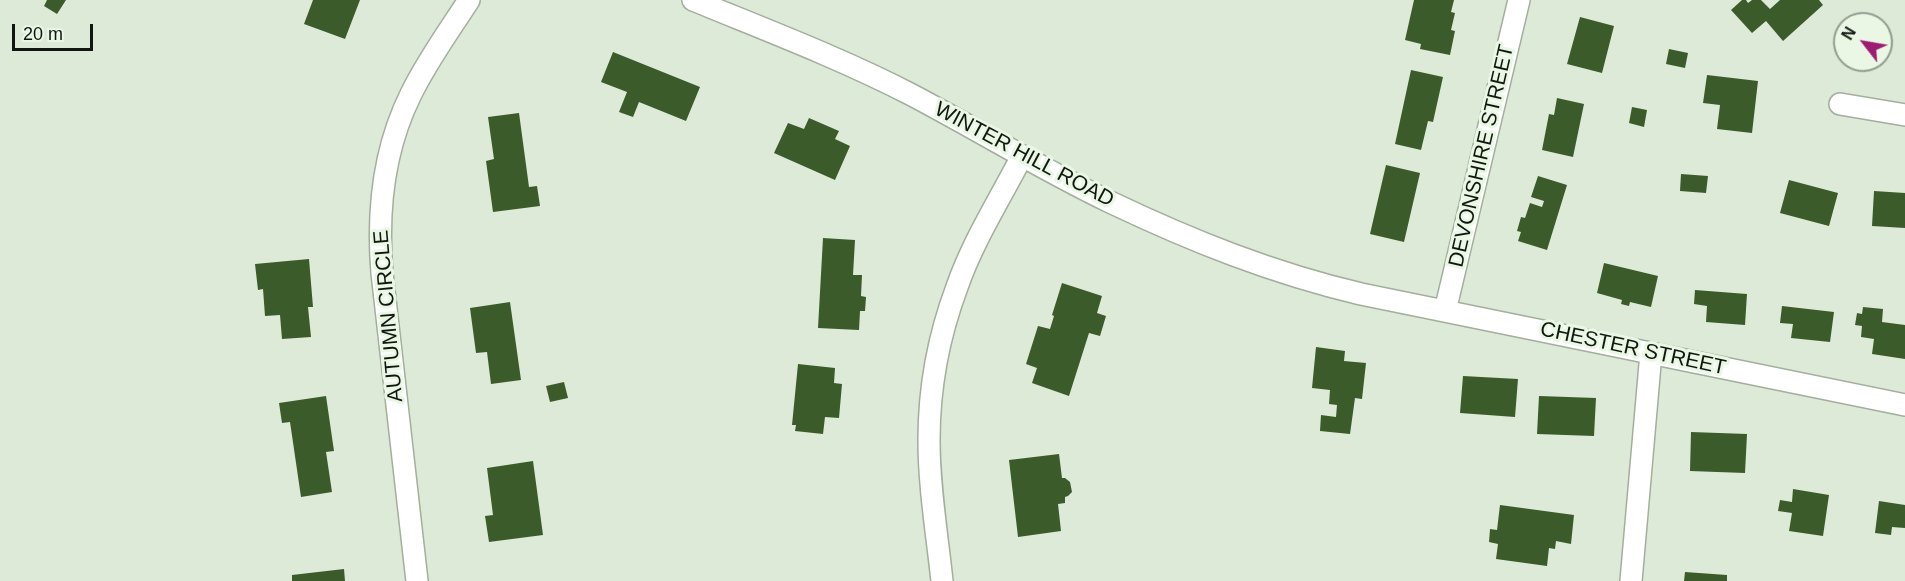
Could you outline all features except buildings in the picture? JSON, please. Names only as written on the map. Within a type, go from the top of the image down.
[{"type":"street","name":"AUTUMN CIRCLE","points":[[417,581],[382,273],[379,243],[380,212],[389,152],[398,123],[411,93],[469,0]]},
{"type":"street","name":"WINTER HILL ROAD","points":[[693,0],[823,53],[868,74],[936,108],[1109,202],[1227,254],[1311,282],[1361,294]]},
{"type":"street","name":"DEVONSHIRE STREET","points":[[1445,311],[1519,0]]},
{"type":"street","points":[[1840,104],[1905,115]]},
{"type":"street","points":[[942,581],[929,440],[934,376],[947,315],[957,285],[969,257],[1022,156]]},
{"type":"street","name":"CHESTER STREET","points":[[1361,294],[1905,405]]},
{"type":"street","points":[[1630,581],[1651,353]]}]
